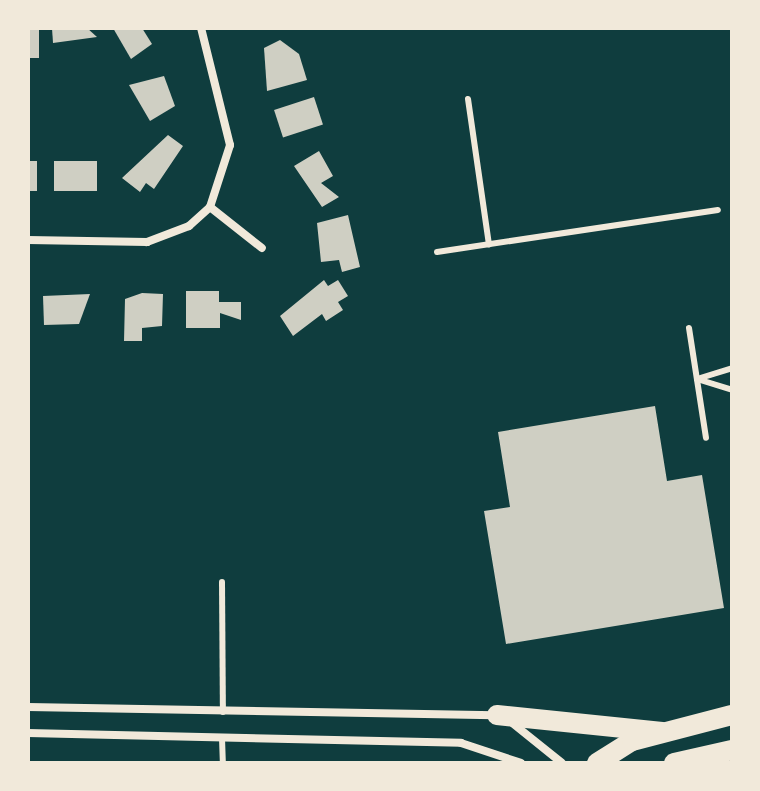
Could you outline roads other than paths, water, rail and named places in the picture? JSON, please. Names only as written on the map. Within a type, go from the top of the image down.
[{"type":"main road","points":[[497,715],[662,732]]},
{"type":"main road","points":[[597,763],[662,732],[732,715]]},
{"type":"main road","points":[[674,763],[732,750]]},
{"type":"street","points":[[28,240],[147,242],[189,226],[210,207],[230,145],[201,28]]},
{"type":"street","points":[[210,207],[262,248]]},
{"type":"street","points":[[28,707],[497,715],[562,763]]},
{"type":"street","points":[[28,733],[461,743],[521,763]]},
{"type":"lane","points":[[468,99],[489,244]]},
{"type":"lane","points":[[437,252],[718,210]]},
{"type":"lane","points":[[689,328],[706,438]]},
{"type":"lane","points":[[697,379],[732,368]]},
{"type":"lane","points":[[697,379],[732,390]]},
{"type":"lane","points":[[222,582],[223,712]]},
{"type":"lane","points":[[222,738],[223,763]]}]
